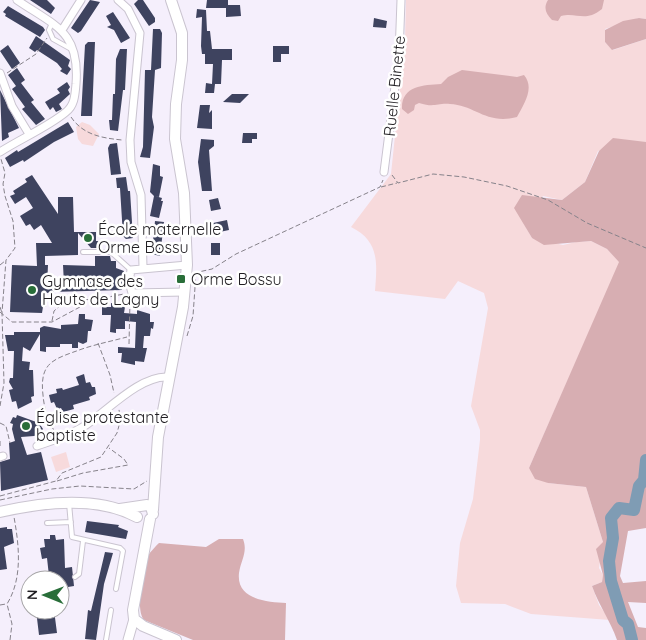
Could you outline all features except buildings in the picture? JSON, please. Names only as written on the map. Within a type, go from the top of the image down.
[{"type":"main road","points":[[171,0],[182,33],[182,60],[176,104],[175,139],[184,193],[190,270],[158,437],[155,481],[144,513],[145,538],[133,610],[134,619],[143,626],[176,640]]},
{"type":"main road","points":[[0,512],[69,503],[144,513]]},
{"type":"street","points":[[0,152],[67,112],[75,98],[76,76],[71,40],[62,30],[17,0]]},
{"type":"street","points":[[62,30],[81,0]]},
{"type":"street","points":[[118,0],[132,15],[140,33],[130,140],[131,162],[140,195],[143,267]]},
{"type":"street","name":"Ruelle Binette","points":[[384,172],[399,55],[401,0]]},
{"type":"street","points":[[0,75],[12,106],[29,134]]},
{"type":"street","points":[[185,292],[132,293],[129,282],[131,270],[143,267],[190,270]]},
{"type":"street","points":[[37,446],[60,438],[86,425],[148,381],[168,377]]},
{"type":"street","points":[[128,640],[134,619]]},
{"type":"lane","points":[[52,23],[50,34],[53,39],[74,51]]},
{"type":"lane","points":[[83,252],[111,252],[131,270]]},
{"type":"lane","points":[[69,503],[72,537],[120,548],[123,552],[116,589]]},
{"type":"lane","points":[[47,524],[70,522]]},
{"type":"lane","points":[[75,577],[79,574],[83,541]]},
{"type":"lane","points":[[106,640],[112,610]]},
{"type":"path","points":[[0,75],[36,54],[50,34]]},
{"type":"path","points":[[67,112],[76,126],[93,136],[130,140]]},
{"type":"path","points":[[0,156],[5,173],[3,184],[5,196],[13,221],[14,248],[0,265]]},
{"type":"path","points":[[380,187],[384,172],[390,173],[398,183]]},
{"type":"path","points":[[190,270],[217,267],[270,238],[380,187],[433,174],[464,177],[507,186],[548,200],[587,222],[646,248]]},
{"type":"path","points":[[0,197],[5,196]]},
{"type":"path","points":[[0,406],[4,383],[1,312],[6,260]]},
{"type":"path","points":[[52,322],[54,311],[69,298],[93,300],[132,293],[129,344]]},
{"type":"path","points":[[0,308],[1,312],[12,322],[52,322],[93,300]]},
{"type":"path","points":[[60,438],[50,424],[44,404],[41,382],[47,366],[58,356],[98,343],[128,337]]},
{"type":"path","points":[[56,481],[62,473],[94,461],[108,448],[120,422],[110,375],[98,343]]},
{"type":"path","points":[[0,423],[6,426],[10,443]]},
{"type":"path","points":[[0,441],[0,447]]},
{"type":"path","points":[[0,496],[83,473],[128,465],[124,459],[108,448]]},
{"type":"path","points":[[0,500],[52,489],[80,486],[134,489],[143,481],[155,481]]},
{"type":"path","points":[[10,640],[12,624],[7,604],[13,594],[18,564],[17,535],[11,494]]},
{"type":"path","points":[[0,605],[7,604]]},
{"type":"shaded area","points":[[406,0],[646,0],[646,19],[639,18],[605,29],[605,42],[613,50],[646,39],[646,142],[598,151],[585,182],[562,200],[543,196],[524,224],[532,238],[563,245],[591,241],[607,249],[620,262],[529,468],[548,483],[586,487],[603,542],[599,568],[603,575],[602,582],[592,586],[599,605],[610,620],[531,614],[505,604],[461,603],[456,586],[460,543],[473,499],[480,440],[480,430],[471,406],[488,308],[484,293],[458,281],[445,299],[375,291],[376,263],[372,246],[367,239],[351,227],[391,174],[405,40]]},
{"type":"shaded area","points":[[548,0],[604,0],[602,9],[596,13],[586,16],[561,16],[558,21],[552,20],[547,13],[545,8]]},
{"type":"shaded area","points":[[639,18],[646,19],[646,39],[612,50],[605,42],[605,30],[623,21]]},
{"type":"shaded area","points":[[462,70],[517,77],[524,75],[529,85],[528,91],[517,117],[506,119],[489,117],[459,105],[450,104],[432,105],[419,103],[408,114],[402,109],[403,101],[409,91],[420,86],[441,84],[448,77]]},
{"type":"shaded area","points":[[82,122],[90,125],[99,134],[93,146],[82,144],[78,139],[76,127]]},
{"type":"shaded area","points":[[613,138],[646,142],[646,528],[628,531],[620,576],[623,583],[646,581],[646,603],[628,602],[638,627],[646,628],[646,640],[617,640],[592,586],[602,582],[603,575],[596,549],[603,542],[586,487],[548,483],[535,479],[529,468],[619,262],[607,249],[591,241],[544,245],[532,238],[514,208],[522,195],[562,200],[585,182],[599,151]]},
{"type":"shaded area","points":[[66,452],[70,467],[56,472],[51,457]]},
{"type":"shaded area","points":[[219,539],[243,539],[244,552],[239,582],[248,594],[262,600],[286,603],[285,640],[193,640],[144,620],[140,608],[141,590],[147,558],[154,548],[159,543],[206,547]]},
{"type":"waterway","points":[[632,640],[628,624],[623,620],[611,581],[609,561],[613,538],[611,518],[619,508],[634,510],[639,486],[644,480],[646,460]]},
{"type":"place","name":"École maternelle Orme Bossu","points":[[88,238]]},
{"type":"place","name":"Orme Bossu","points":[[181,279]]},
{"type":"place","name":"Gymnase des Hauts de Lagny","points":[[32,290]]},
{"type":"place","name":"Église protestante baptiste","points":[[26,426]]}]
